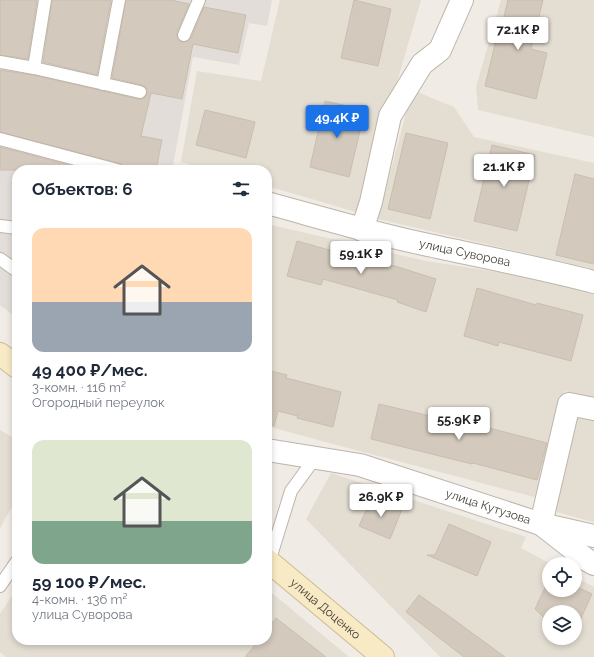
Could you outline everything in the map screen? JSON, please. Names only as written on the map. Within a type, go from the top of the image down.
[{"type":"main road","points":[[0,354],[12,363]]},
{"type":"main road","name":"улица Доценко","points":[[272,564],[383,657]]},
{"type":"street","points":[[362,230],[371,202],[390,116],[422,64],[440,50],[462,0]]},
{"type":"street","name":"улица Суворова","points":[[272,204],[362,230],[555,272],[594,282]]},
{"type":"street","points":[[594,410],[569,404],[541,524],[594,564]]},
{"type":"street","name":"улица Кутузова","points":[[272,451],[360,466],[541,524],[594,536]]},
{"type":"lane","points":[[34,68],[45,0]]},
{"type":"lane","points":[[103,84],[119,0]]},
{"type":"lane","points":[[184,35],[199,0]]},
{"type":"lane","points":[[0,62],[34,68],[140,92]]},
{"type":"lane","points":[[0,139],[98,165]]},
{"type":"lane","points":[[0,226],[12,227]]},
{"type":"lane","points":[[0,259],[12,268]]},
{"type":"lane","points":[[272,549],[291,491],[315,458]]},
{"type":"lane","points":[[0,586],[12,568]]},
{"type":"shaded area","points":[[0,0],[272,0],[267,26],[249,23],[239,65],[193,57],[173,165],[12,165],[12,314],[0,305]]},
{"type":"shaded area","points":[[280,0],[421,0],[397,82],[377,130],[364,200],[356,212],[272,187],[272,165],[192,165],[181,162],[197,71],[261,81]]},
{"type":"shaded area","points":[[501,0],[594,0],[594,137],[478,110],[476,87]]},
{"type":"shaded area","points":[[412,90],[454,107],[474,137],[594,163],[594,269],[378,219]]},
{"type":"shaded area","points":[[272,225],[426,261],[548,280],[594,292],[594,398],[564,391],[538,498],[272,427]]},
{"type":"shaded area","points":[[574,414],[594,418],[594,522],[556,512]]},
{"type":"shaded area","points":[[0,430],[12,437],[12,507],[0,528]]},
{"type":"shaded area","points":[[331,473],[526,537],[521,548],[542,559],[542,597],[582,597],[582,581],[594,587],[594,657],[440,657],[306,519]]},
{"type":"shaded area","points":[[272,593],[349,657],[6,657],[0,652],[0,614],[12,596],[12,645],[272,645]]},
{"type":"building","points":[[0,0],[37,0],[28,59],[0,55]]},
{"type":"building","points":[[52,0],[111,0],[97,75],[43,62]]},
{"type":"building","points":[[126,0],[171,0],[189,4],[177,32],[178,40],[181,42],[188,41],[191,38],[204,7],[246,15],[238,53],[193,44],[182,99],[151,93],[141,136],[162,140],[157,165],[123,165],[0,132],[0,70],[33,75],[138,99],[142,99],[147,94],[145,86],[112,78]]},
{"type":"building","points":[[354,0],[391,9],[378,66],[341,58]]},
{"type":"building","points":[[508,0],[543,0],[531,49],[547,53],[536,99],[485,86],[496,40],[498,41]]},
{"type":"building","points":[[325,101],[365,110],[349,177],[310,167]]},
{"type":"building","points":[[205,110],[255,122],[246,158],[196,145]]},
{"type":"building","points":[[406,133],[448,143],[430,219],[388,209]]},
{"type":"building","points":[[492,145],[535,155],[517,231],[474,221]]},
{"type":"building","points":[[0,147],[69,165],[12,165],[12,170],[0,170]]},
{"type":"building","points":[[575,174],[594,179],[594,264],[556,255]]},
{"type":"building","points":[[297,241],[354,257],[354,255],[398,267],[436,279],[426,312],[397,302],[398,300],[323,279],[321,285],[287,276]]},
{"type":"building","points":[[477,288],[536,305],[537,303],[583,315],[571,361],[499,342],[498,346],[464,336]]},
{"type":"building","points":[[272,371],[287,375],[286,378],[341,392],[333,427],[297,418],[298,416],[278,411],[274,426],[272,426]]},
{"type":"building","points":[[379,404],[430,416],[431,413],[547,443],[537,480],[371,439]]},
{"type":"building","points":[[372,497],[402,509],[390,539],[359,526]]},
{"type":"building","points":[[449,524],[491,542],[477,576],[427,555],[435,555]]},
{"type":"building","points":[[582,589],[592,594],[582,616],[582,605],[542,605],[542,616],[535,609],[542,594],[542,597],[582,597]]},
{"type":"building","points":[[419,595],[505,657],[464,657],[406,612]]},
{"type":"building","points":[[276,618],[326,657],[245,657],[255,645],[272,645],[272,623]]}]
